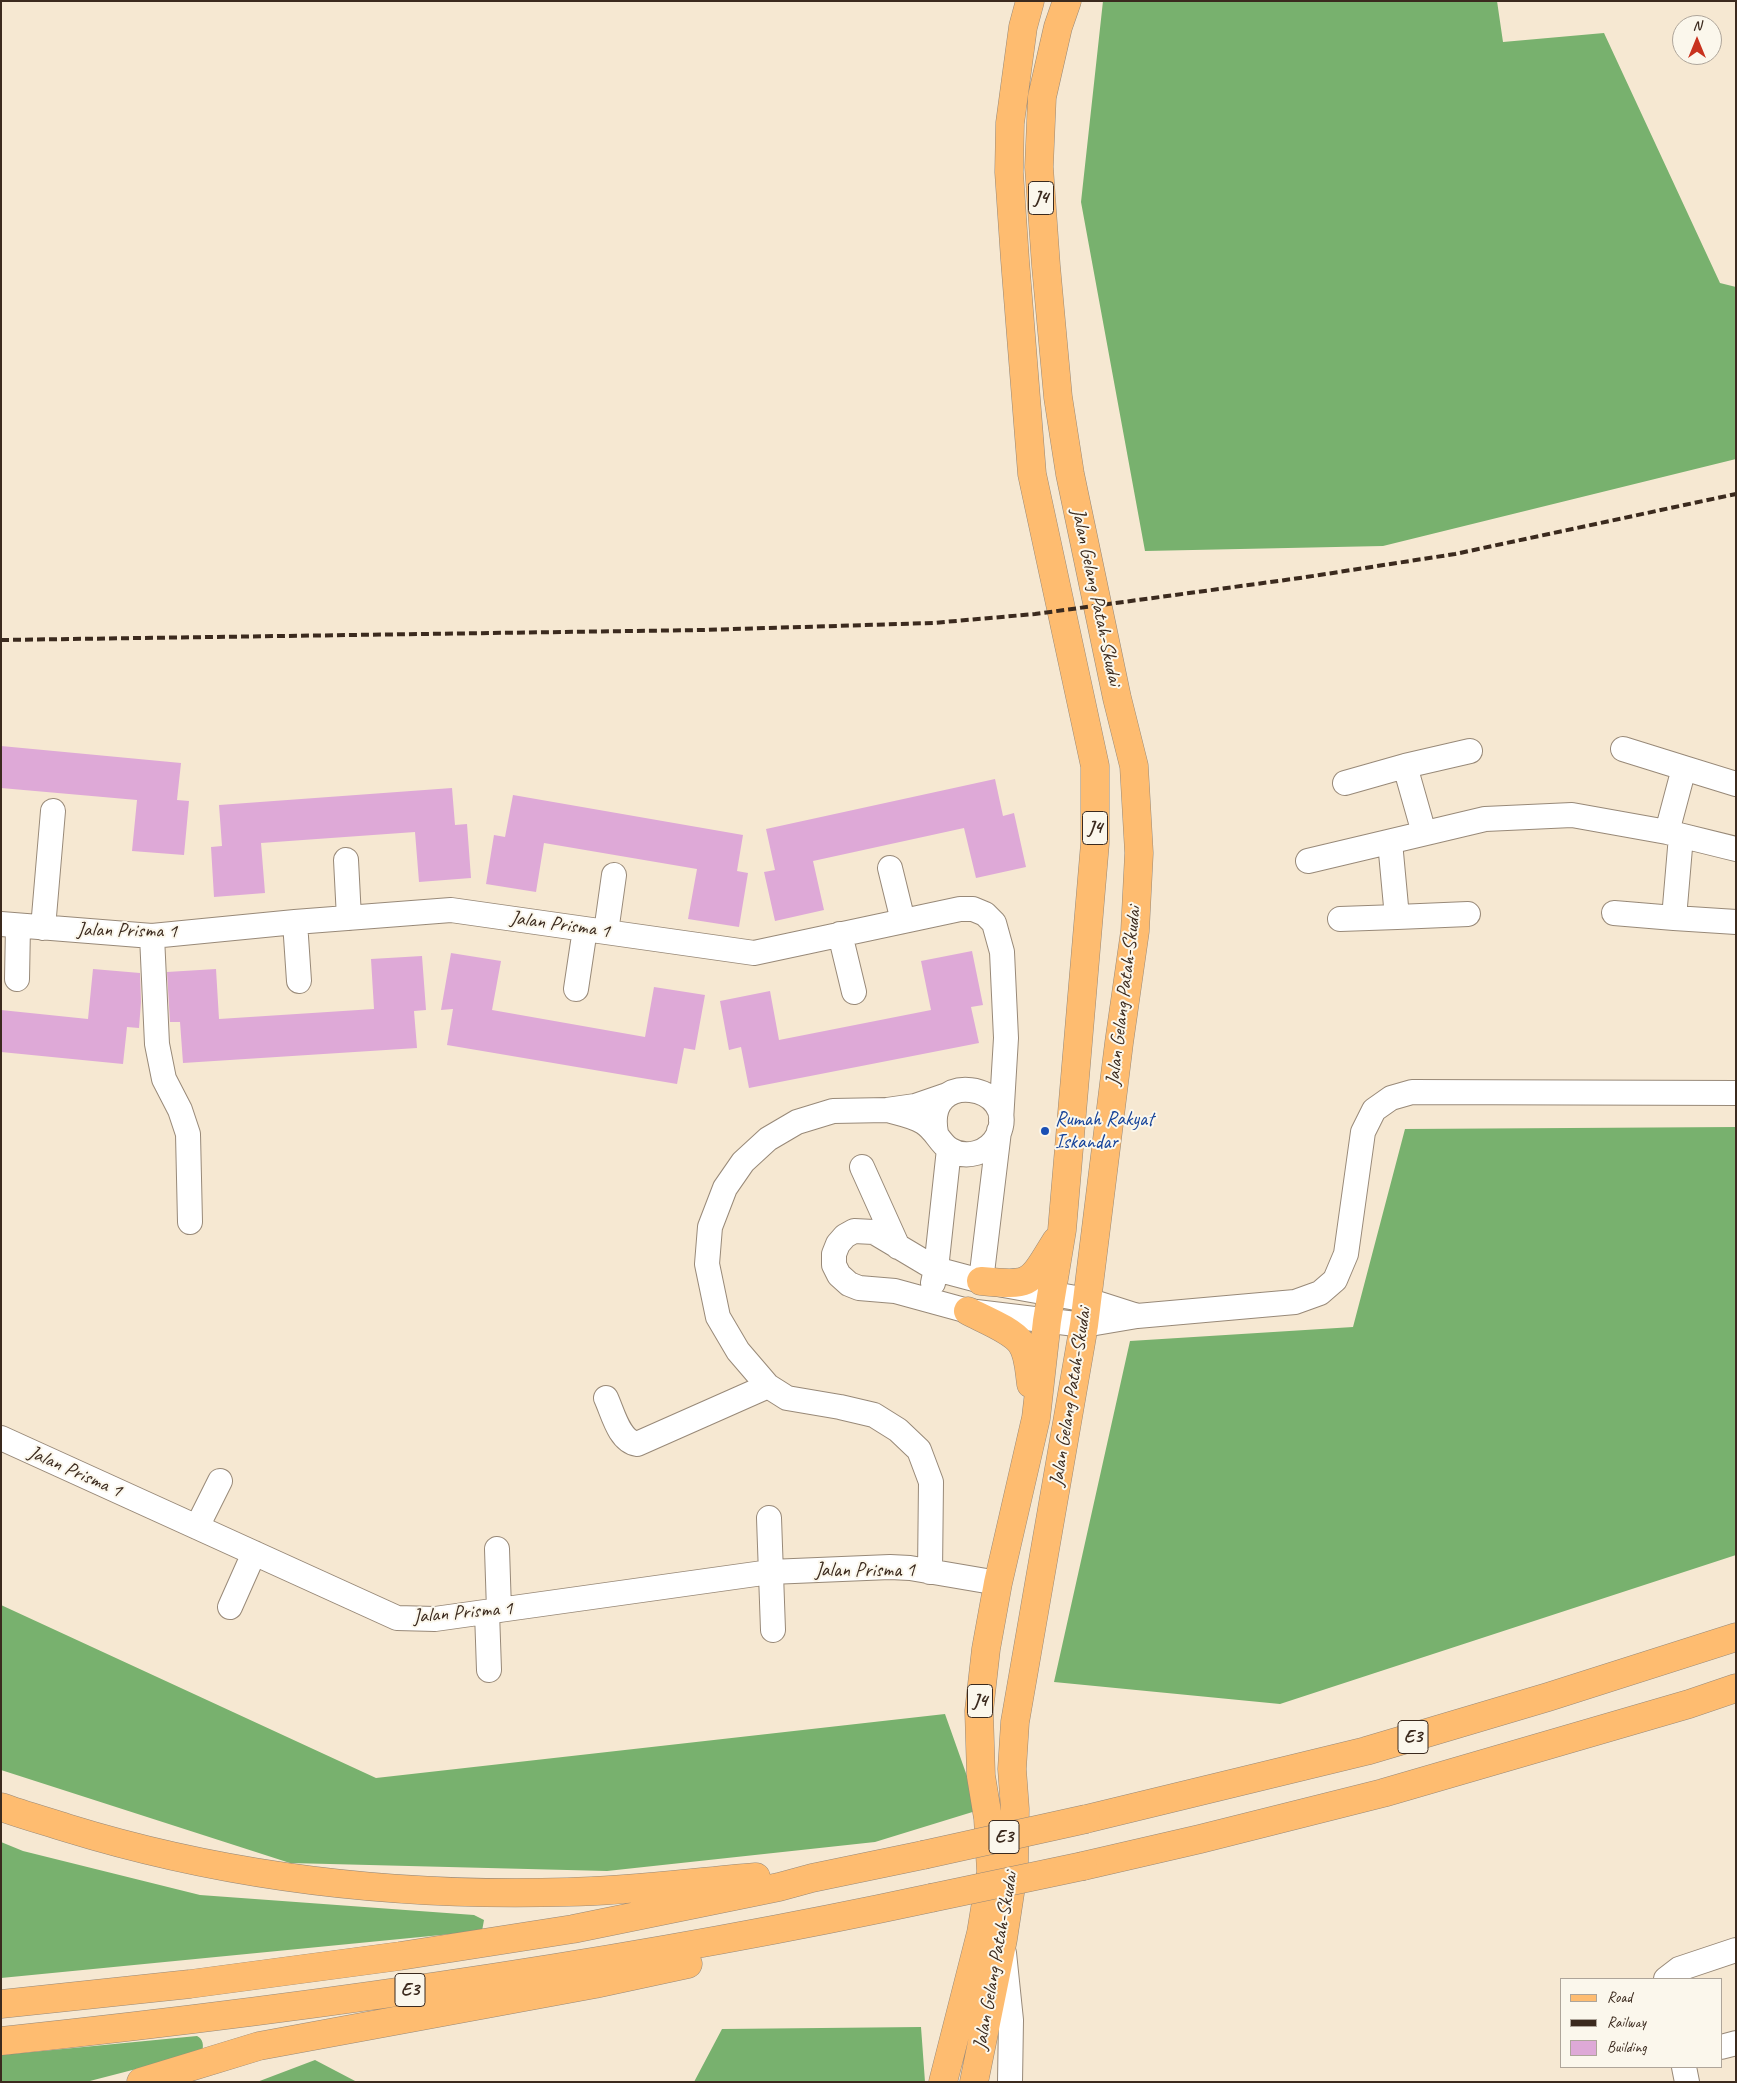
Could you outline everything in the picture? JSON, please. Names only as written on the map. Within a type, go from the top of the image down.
[{"type":"main road","name":"Jalan Gelang Patah-Skudai","points":[[943,2082],[981,1933],[991,1872],[988,1818],[981,1776],[979,1711],[986,1649],[998,1583],[1036,1418],[1047,1321],[1062,1230],[1095,843],[1094,766],[1032,474],[1009,172],[1010,123],[1023,27],[1030,1]]},
{"type":"main road","name":"Jalan Gelang Patah-Skudai","points":[[974,2082],[1003,1939],[1014,1867],[1015,1809],[1012,1769],[1015,1722],[1085,1313],[1135,931],[1139,853],[1134,766],[1117,698],[1070,474],[1058,397],[1047,275],[1039,167],[1042,97],[1058,27],[1067,1]]},
{"type":"main road","points":[[981,1281],[1015,1284],[1028,1281],[1039,1269],[1062,1230]]},
{"type":"main road","points":[[968,1311],[1013,1335],[1021,1342],[1027,1358],[1036,1418]]},
{"type":"main road","name":"E3","points":[[1,2004],[219,1980],[400,1956],[563,1931],[779,1887],[812,1878],[1086,1819],[1366,1751],[1548,1697],[1736,1637]]},
{"type":"main road","name":"E3","points":[[1,2041],[174,2023],[414,1990],[590,1963],[817,1923],[1200,1840],[1383,1793],[1688,1704],[1736,1688]]},
{"type":"main road","points":[[1,1807],[114,1842],[197,1862],[288,1878],[392,1890],[476,1893],[570,1892],[771,1876],[812,1878]]},
{"type":"main road","points":[[141,2082],[258,2046],[595,1984],[780,1943],[817,1923]]},
{"type":"street","points":[[1623,749],[1736,784]]},
{"type":"street","points":[[1345,783],[1470,750]]},
{"type":"street","points":[[1405,766],[1424,833]]},
{"type":"street","points":[[1674,918],[1674,834],[1684,768]]},
{"type":"street","points":[[43,928],[53,811]]},
{"type":"street","points":[[1308,861],[1485,819],[1572,815],[1674,834],[1736,849]]},
{"type":"street","points":[[1390,842],[1397,917]]},
{"type":"street","points":[[346,860],[349,918]]},
{"type":"street","points":[[890,868],[903,921]]},
{"type":"street","points":[[576,989],[614,876]]},
{"type":"street","name":"Jalan Prisma 1","points":[[10,925],[152,936],[295,922],[451,910],[754,952],[960,909],[973,909],[985,914],[994,923],[1002,952],[1006,1038],[1000,1126],[981,1281]]},
{"type":"street","points":[[1614,913],[1736,922]]},
{"type":"street","points":[[1340,919],[1468,914]]},
{"type":"street","points":[[295,922],[299,981]]},
{"type":"street","points":[[10,925],[17,979]]},
{"type":"street","points":[[840,934],[854,992]]},
{"type":"street","points":[[152,936],[157,1044],[164,1080],[180,1110],[188,1134],[190,1222]]},
{"type":"street","points":[[929,1299],[936,1269],[942,1141],[934,1122],[935,1112],[940,1103],[986,1072],[1006,1038]]},
{"type":"street","points":[[887,1110],[913,1117],[958,1154],[979,1153],[992,1144],[1000,1126],[999,1111],[994,1101],[982,1092],[957,1092],[915,1106],[887,1110],[833,1111],[797,1122],[768,1139],[743,1162],[725,1188],[710,1226],[707,1264],[718,1317],[738,1352],[768,1386],[787,1398],[874,1415],[898,1430],[919,1450],[931,1482],[930,1572]]},
{"type":"street","points":[[1085,1313],[1051,1294],[981,1281],[936,1269],[874,1232],[854,1231],[845,1236],[838,1244],[834,1254],[834,1265],[839,1275],[849,1284],[859,1288],[895,1291],[968,1311],[1047,1321],[1085,1313],[1137,1316],[1295,1302],[1320,1294],[1335,1280],[1346,1254],[1362,1132],[1374,1110],[1391,1098],[1412,1092],[1736,1092]]},
{"type":"street","points":[[862,1167],[898,1247]]},
{"type":"street","points":[[606,1398],[623,1435],[631,1443],[637,1444],[768,1386]]},
{"type":"street","name":"Jalan Prisma 1","points":[[4,1444],[197,1527],[397,1618],[434,1619],[770,1572],[890,1568],[930,1572],[998,1583]]},
{"type":"street","points":[[197,1527],[220,1481]]},
{"type":"street","points":[[769,1518],[773,1630]]},
{"type":"street","points":[[489,1670],[497,1549]]},
{"type":"street","points":[[230,1607],[254,1553]]},
{"type":"street","points":[[1003,1939],[1011,2020],[1010,2082]]},
{"type":"street","points":[[1667,1978],[1679,1969],[1736,1950]]},
{"type":"street","points":[[1722,2047],[1736,2043]]},
{"type":"street","points":[[1684,2068],[1687,2082]]},
{"type":"green space","points":[[1103,1],[1497,1],[1503,42],[1604,33],[1720,283],[1736,287],[1736,459],[1383,546],[1145,551],[1081,202]]},
{"type":"green space","points":[[1736,1127],[1736,1555],[1280,1704],[1054,1682],[1130,1341],[1353,1327],[1405,1129]]},
{"type":"green space","points":[[1,1605],[376,1778],[945,1714],[979,1810],[875,1842],[607,1871],[290,1863],[1,1770]]},
{"type":"green space","points":[[1,1842],[23,1851],[200,1895],[474,1915],[484,1920],[482,1931],[1,1978]]},
{"type":"green space","points":[[921,2027],[925,2082],[694,2082],[722,2029]]},
{"type":"green space","points":[[197,2036],[201,2039],[202,2052],[86,2082],[1,2082],[1,2055]]},
{"type":"green space","points":[[315,2060],[357,2082],[257,2082]]},
{"type":"building","points":[[1,746],[181,763],[177,800],[189,801],[184,855],[132,851],[137,800],[1,788]]},
{"type":"building","points":[[995,779],[1003,816],[1014,813],[1026,867],[976,878],[964,828],[813,861],[824,910],[775,921],[764,872],[775,870],[766,829]]},
{"type":"building","points":[[452,788],[455,825],[467,824],[471,878],[419,882],[415,832],[261,843],[265,893],[214,897],[211,847],[222,846],[219,805]]},
{"type":"building","points":[[513,795],[743,835],[737,871],[748,873],[739,927],[688,919],[697,869],[544,843],[536,892],[486,884],[494,835],[505,837]]},
{"type":"building","points":[[972,951],[983,1005],[971,1007],[979,1043],[749,1088],[741,1047],[729,1050],[720,1001],[770,991],[779,1040],[931,1010],[921,961]]},
{"type":"building","points":[[451,953],[501,961],[492,1010],[645,1037],[654,987],[705,995],[695,1050],[684,1048],[677,1084],[447,1045],[453,1009],[441,1010]]},
{"type":"building","points":[[422,956],[426,1010],[414,1011],[417,1048],[183,1063],[180,1022],[170,1022],[167,972],[216,969],[219,1019],[374,1009],[371,959]]},
{"type":"building","points":[[93,969],[140,973],[141,1002],[139,1028],[127,1027],[123,1064],[1,1052],[1,1010],[88,1019]]},
{"type":"railway","points":[[1,640],[702,630],[933,623],[1035,614],[1300,578],[1455,554],[1736,494]]},
{"type":"place","name":"Rumah Rakyat Iskandar","points":[[1045,1131]]}]
